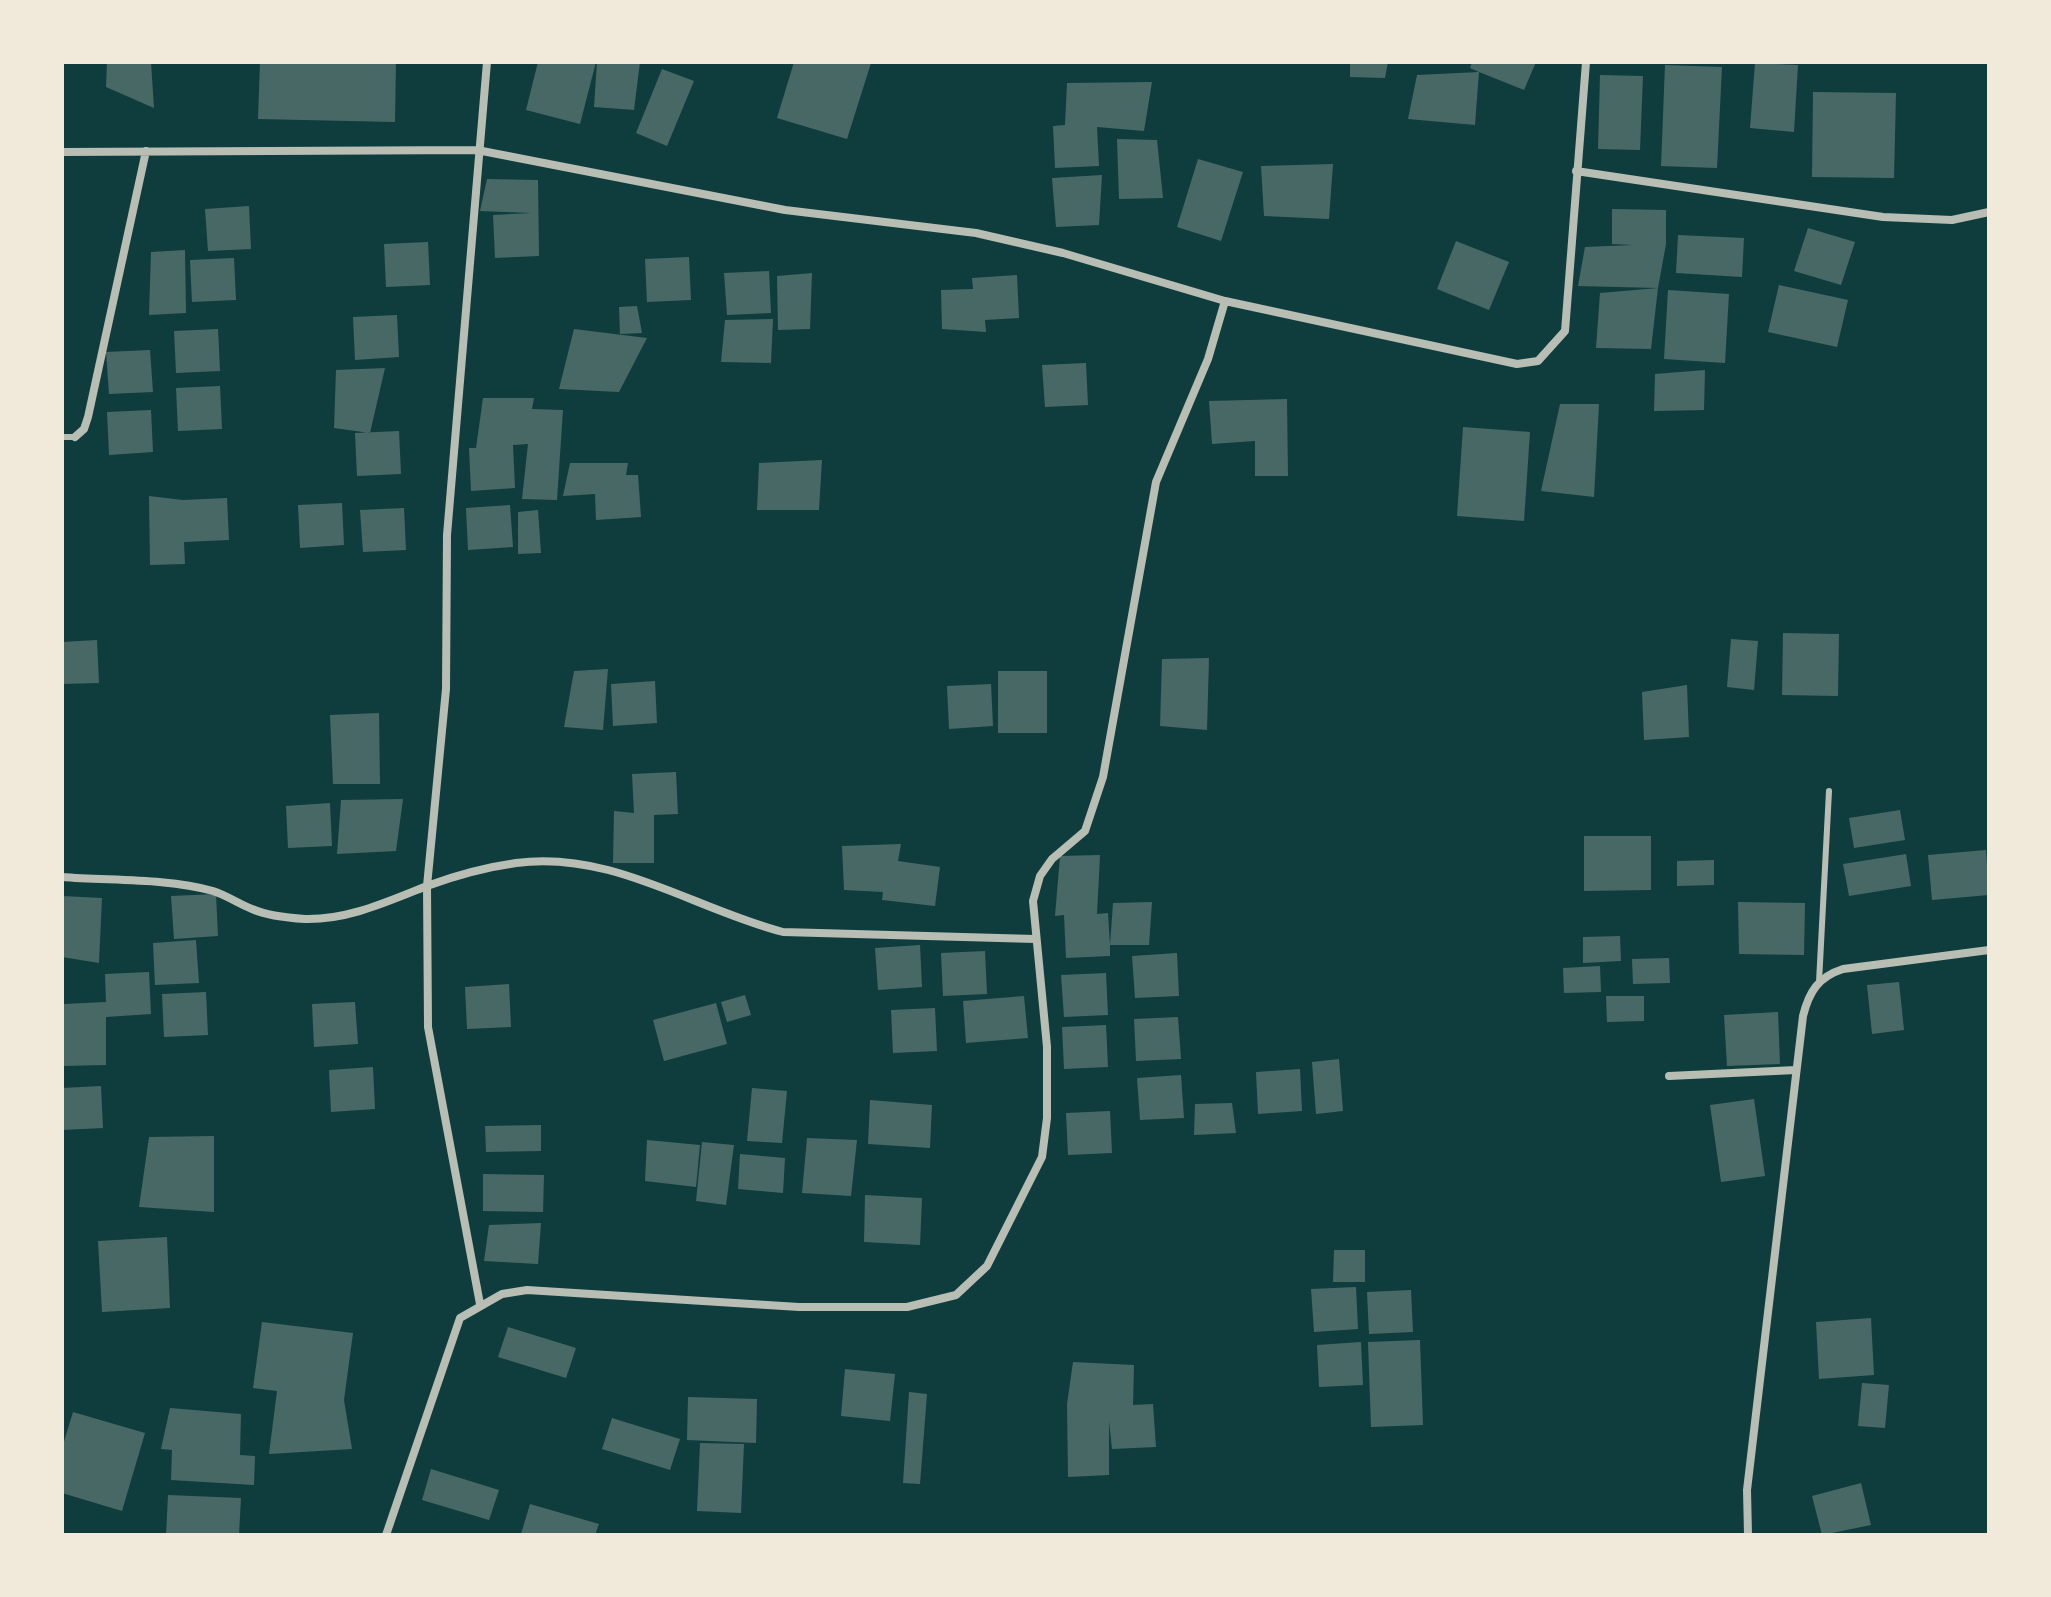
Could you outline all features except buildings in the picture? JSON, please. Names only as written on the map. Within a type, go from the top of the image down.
[{"type":"street","points":[[480,1304],[428,1027],[427,886],[446,689],[447,535],[477,150],[487,62]]},
{"type":"street","points":[[62,152],[477,150],[785,210],[976,233],[1063,253],[1225,301],[1517,364],[1538,361],[1565,331],[1586,62]]},
{"type":"street","points":[[75,437],[84,429],[88,417],[146,151]]},
{"type":"street","points":[[1576,171],[1883,217],[1952,220],[1989,212]]},
{"type":"street","points":[[386,1535],[460,1318],[502,1294],[527,1290],[799,1307],[907,1307],[956,1295],[987,1266],[1042,1157],[1047,1118],[1047,1047],[1033,901],[1040,876],[1052,859],[1085,831],[1092,817],[1103,777],[1156,482],[1208,359],[1225,301]]},
{"type":"street","points":[[62,877],[186,886],[216,892],[255,911],[306,919],[349,914],[405,897],[427,886],[514,863],[549,861],[592,865],[642,879],[744,922],[783,932],[1035,939]]},
{"type":"street","points":[[1748,1535],[1747,1490],[1796,1070],[1809,995],[1819,982],[1843,969],[1966,950],[1989,950]]},
{"type":"street","points":[[1669,1076],[1796,1070]]},
{"type":"lane","points":[[62,437],[75,437]]},
{"type":"lane","points":[[1819,982],[1829,791]]}]
